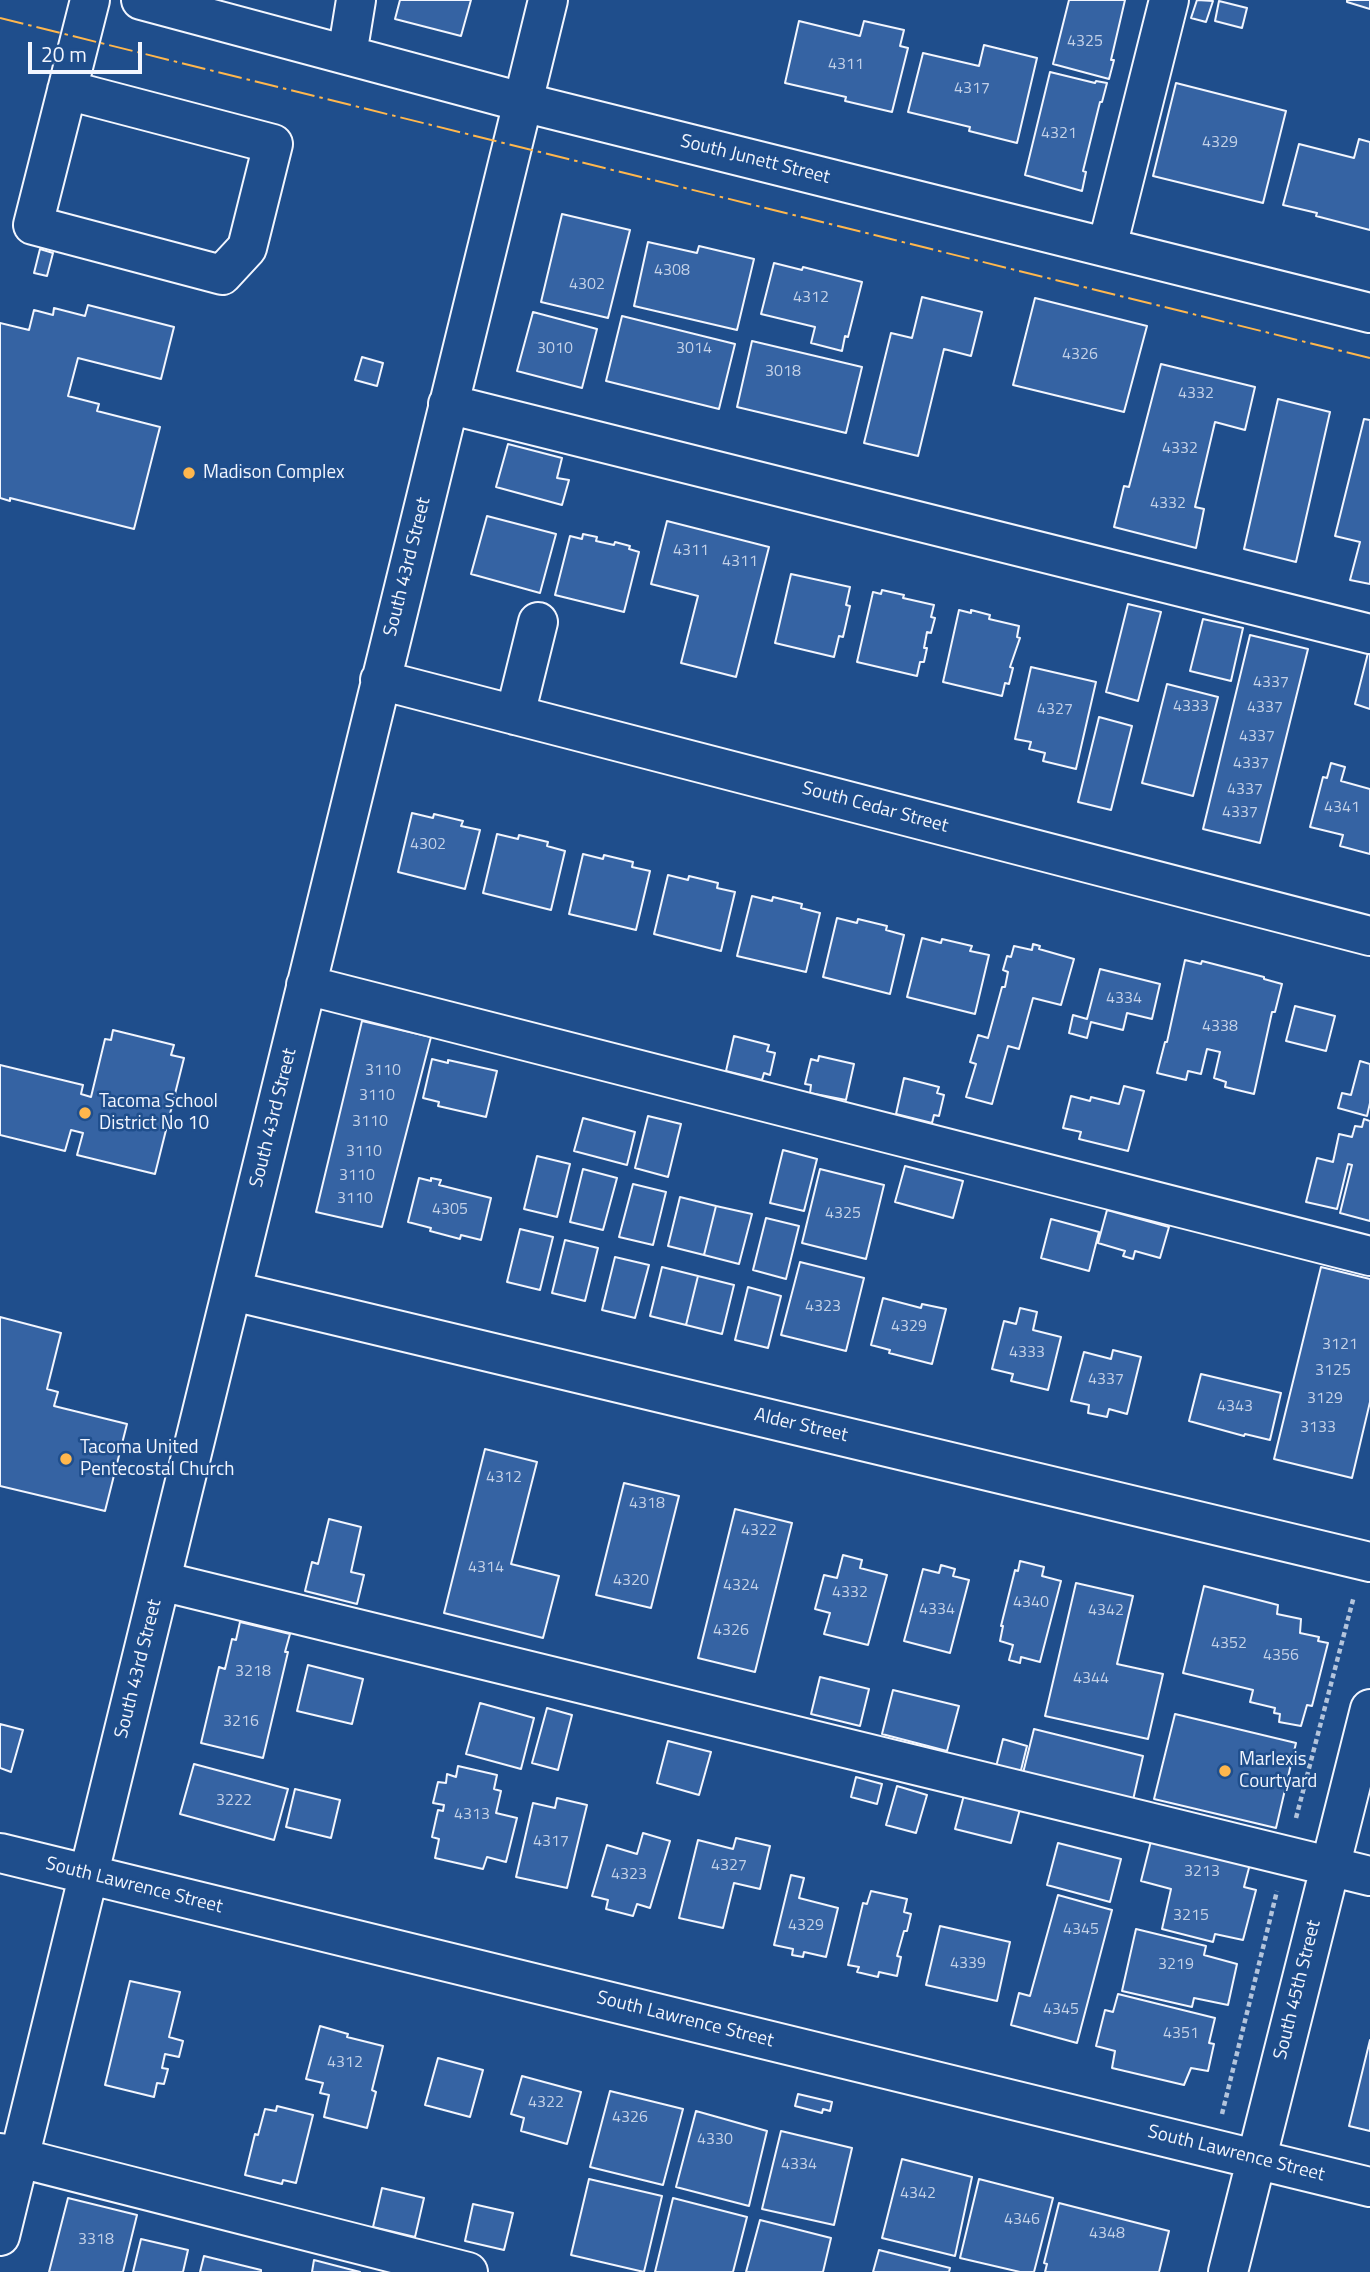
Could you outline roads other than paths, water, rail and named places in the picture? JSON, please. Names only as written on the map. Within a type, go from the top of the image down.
[{"type":"street","points":[[67,90],[273,144],[247,248],[222,275],[33,225],[67,90],[90,0]]},
{"type":"street","name":"South Junett Street","points":[[141,0],[522,102],[1370,313]]},
{"type":"street","points":[[346,55],[356,0]]},
{"type":"street","name":"South 43rd Street","points":[[0,2236],[10,2156],[88,1874],[548,0]]},
{"type":"street","points":[[1107,247],[1169,0]]},
{"type":"street","points":[[448,404],[1370,634]]},
{"type":"street","points":[[515,715],[538,622]]},
{"type":"street","name":"South Cedar Street","points":[[380,680],[1370,936]]},
{"type":"street","points":[[306,985],[1370,1256]]},
{"type":"street","name":"Alder Street","points":[[233,1291],[1370,1562]]},
{"type":"street","points":[[161,1581],[1370,1876]]},
{"type":"street","name":"South 45th Street","points":[[1228,2272],[1370,1709]]},
{"type":"street","name":"South Lawrence Street","points":[[0,1853],[1370,2188]]},
{"type":"street","points":[[10,2156],[468,2272]]},
{"type":"place","name":"Madison Complex","points":[[189,473]]},
{"type":"place","name":"Tacoma School District No 10","points":[[85,1113]]},
{"type":"place","name":"Tacoma United Pentecostal Church","points":[[66,1459]]},
{"type":"place","name":"Marlexis Courtyard","points":[[1225,1771]]}]
